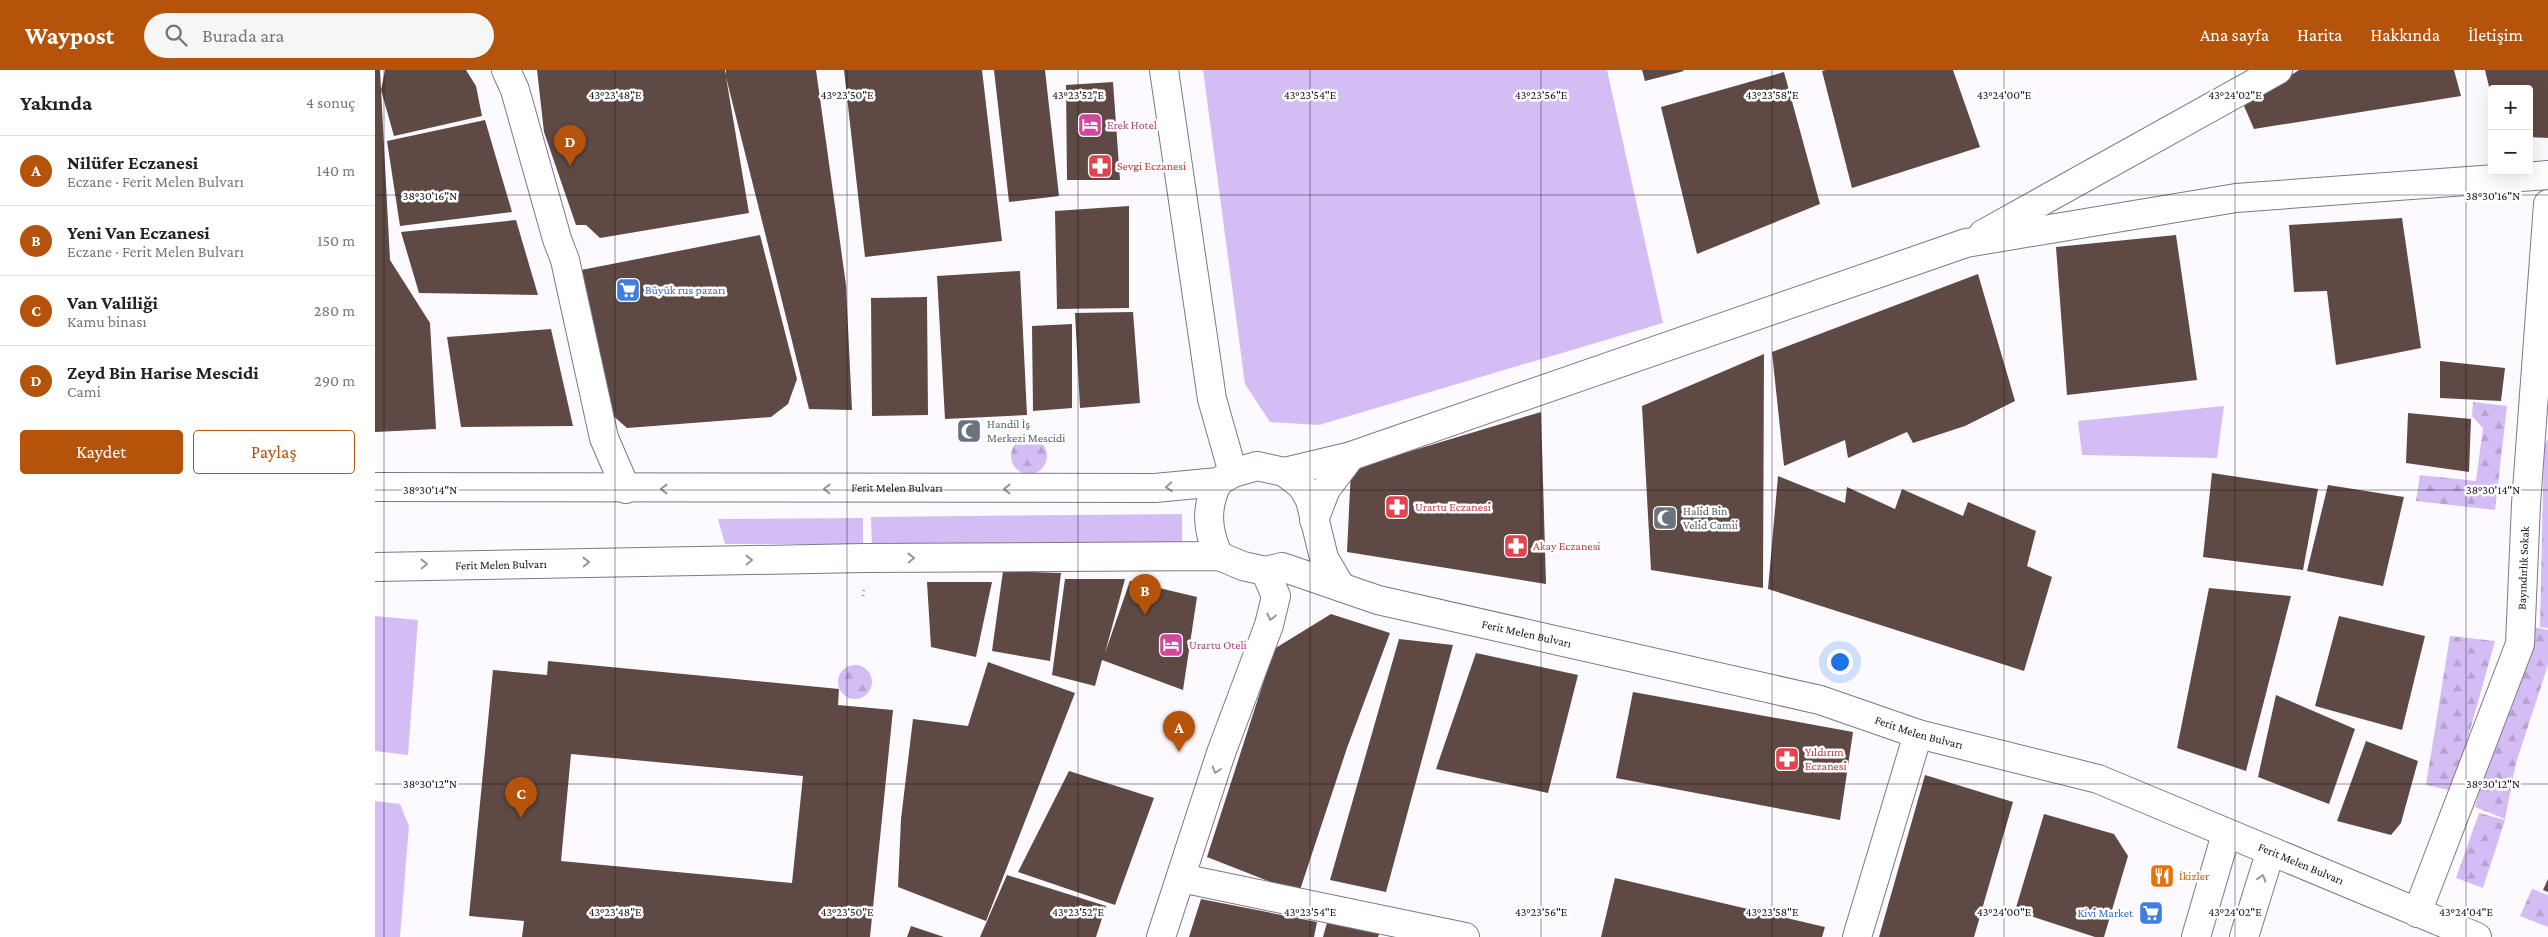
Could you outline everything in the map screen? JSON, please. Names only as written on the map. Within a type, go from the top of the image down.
[{"type":"street","points":[[506,70],[515,90],[557,239],[565,260],[604,438],[626,488]]},
{"type":"street","points":[[1164,70],[1211,400],[1226,477],[1211,495],[1208,511],[1209,529],[1219,556]]},
{"type":"street","points":[[1966,243],[2278,70]]},
{"type":"street","points":[[1284,472],[1351,456],[1966,243],[2236,198],[2548,175]]},
{"type":"street","name":"Bayındırlık Sokak","points":[[2417,913],[2520,644],[2526,504],[2548,204]]},
{"type":"street","points":[[1161,937],[1221,753],[1269,625],[1276,596],[1274,569],[1305,547],[1326,488],[1351,456]]},
{"type":"street","name":"Ferit Melen Bulvarı","points":[[375,487],[1155,488],[1226,477],[1257,466],[1284,472],[1302,486],[1310,500],[1324,558],[1341,587]]},
{"type":"street","name":"Ferit Melen Bulvarı","points":[[375,567],[915,558],[1219,556],[1243,566],[1274,569],[1341,587],[1378,600],[1820,700],[1918,734],[2098,780],[2270,853],[2477,937]]},
{"type":"street","points":[[1857,937],[1918,734]]},
{"type":"street","points":[[2196,937],[2226,834]]},
{"type":"street","points":[[2244,937],[2270,853]]},
{"type":"street","points":[[1181,878],[1465,937]]},
{"type":"green space","points":[[1203,70],[1607,70],[1663,323],[1319,425],[1270,422],[1245,384]]},
{"type":"green space","points":[[2473,402],[2507,406],[2495,510],[2416,501],[2420,475],[2476,481],[2483,428],[2472,416]]},
{"type":"green space","points":[[2224,406],[2217,458],[2082,455],[2078,421]]},
{"type":"green space","points":[[1029,438],[1041,444],[1047,456],[1041,468],[1029,474],[1017,468],[1011,456],[1017,444]]},
{"type":"green space","points":[[2548,439],[2548,628],[2540,627],[2544,445]]},
{"type":"green space","points":[[1182,514],[1182,545],[872,547],[871,517]]},
{"type":"green space","points":[[863,518],[863,544],[725,544],[718,519]]},
{"type":"green space","points":[[375,616],[418,620],[408,755],[375,751]]},
{"type":"green space","points":[[2525,625],[2548,630],[2548,665],[2516,763],[2505,819],[2475,807]]},
{"type":"green space","points":[[2450,636],[2495,641],[2453,791],[2426,785]]},
{"type":"green space","points":[[855,665],[862,666],[867,670],[871,675],[871,689],[867,694],[862,698],[855,699],[848,698],[843,694],[839,689],[838,682],[839,675],[843,670],[848,666]]},
{"type":"green space","points":[[375,801],[400,804],[409,826],[400,937],[375,937]]},
{"type":"green space","points":[[2479,813],[2505,820],[2483,888],[2456,878]]},
{"type":"green space","points":[[2532,889],[2548,895],[2548,927],[2520,916]]},
{"type":"building","points":[[375,70],[380,70],[390,260],[430,323],[436,429],[375,432]]},
{"type":"building","points":[[385,70],[466,70],[476,86],[482,116],[394,136],[381,90]]},
{"type":"building","points":[[537,70],[725,70],[726,75],[726,70],[816,70],[846,285],[852,410],[809,409],[726,77],[749,213],[600,238],[586,225],[576,225],[544,132]]},
{"type":"building","points":[[844,70],[982,70],[1002,241],[865,257]]},
{"type":"building","points":[[994,70],[1045,70],[1059,196],[1009,202]]},
{"type":"building","points":[[1642,70],[1683,70],[1684,71],[1645,81]]},
{"type":"building","points":[[1953,70],[1980,147],[1852,188],[1822,71]]},
{"type":"building","points":[[2299,70],[2454,70],[2461,96],[2254,129],[2244,106]]},
{"type":"building","points":[[2485,70],[2548,70],[2548,138],[2533,137],[2533,85],[2489,85]]},
{"type":"building","points":[[1784,72],[1820,204],[1697,254],[1661,107]]},
{"type":"building","points":[[1113,82],[1120,180],[1067,180],[1066,85]]},
{"type":"building","points":[[485,120],[512,212],[400,226],[387,141]]},
{"type":"building","points":[[1129,206],[1129,308],[1057,309],[1055,211]]},
{"type":"building","points":[[2402,218],[2421,348],[2336,365],[2327,291],[2294,292],[2289,225]]},
{"type":"building","points":[[516,220],[538,295],[419,293],[401,232]]},
{"type":"building","points":[[760,235],[797,379],[788,404],[771,417],[627,428],[610,413],[576,271]]},
{"type":"building","points":[[2176,235],[2197,380],[2067,395],[2056,247]]},
{"type":"building","points":[[1020,271],[1027,415],[945,419],[937,276]]},
{"type":"building","points":[[1978,274],[2015,401],[1965,426],[1913,443],[1907,432],[1848,458],[1845,440],[1784,466],[1772,352]]},
{"type":"building","points":[[927,297],[928,415],[872,416],[871,298]]},
{"type":"building","points":[[1133,312],[1140,403],[1080,408],[1075,313]]},
{"type":"building","points":[[1072,324],[1072,408],[1033,411],[1032,326]]},
{"type":"building","points":[[551,329],[573,426],[461,427],[447,337]]},
{"type":"building","points":[[1764,354],[1763,588],[1651,570],[1642,406]]},
{"type":"building","points":[[2440,361],[2505,368],[2501,401],[2440,398]]},
{"type":"building","points":[[1541,412],[1546,584],[1347,552],[1351,469]]},
{"type":"building","points":[[2408,413],[2471,419],[2469,472],[2406,463]]},
{"type":"building","points":[[2212,473],[2318,489],[2303,570],[2203,557]]},
{"type":"building","points":[[1778,476],[1845,503],[1847,487],[1895,509],[1902,489],[1963,516],[1968,502],[2036,531],[2027,566],[2052,577],[2024,671],[1768,589]]},
{"type":"building","points":[[2328,485],[2404,497],[2383,586],[2307,571]]},
{"type":"building","points":[[1003,571],[1061,573],[1050,661],[992,651]]},
{"type":"building","points":[[1065,579],[1125,579],[1105,653],[1130,581],[1197,597],[1183,690],[1102,660],[1095,686],[1052,675]]},
{"type":"building","points":[[927,582],[992,582],[976,657],[931,647]]},
{"type":"building","points":[[2209,588],[2291,596],[2246,771],[2177,748]]},
{"type":"building","points":[[1331,614],[1390,633],[1347,748],[1299,893],[1207,857],[1274,649]]},
{"type":"building","points":[[2339,616],[2425,636],[2402,730],[2315,706]]},
{"type":"building","points":[[1399,639],[1453,645],[1386,892],[1330,880]]},
{"type":"building","points":[[1476,653],[1578,675],[1548,793],[1436,769]]},
{"type":"building","points":[[548,661],[839,689],[838,705],[893,710],[870,937],[522,937],[524,921],[469,916],[493,670],[547,675]],"holes":[[[571,754],[803,776],[792,883],[561,861]]]},
{"type":"building","points":[[988,662],[1075,693],[986,921],[898,887],[901,819],[913,719],[968,726]]},
{"type":"building","points":[[1633,692],[1853,732],[1840,820],[1616,778]]},
{"type":"building","points":[[2276,695],[2355,729],[2329,804],[2258,777]]},
{"type":"building","points":[[2366,741],[2418,761],[2401,823],[2391,835],[2337,821]]},
{"type":"building","points":[[1069,771],[1154,798],[1115,905],[1018,872]]},
{"type":"building","points":[[1925,775],[2013,802],[1974,937],[1879,937]]},
{"type":"building","points":[[2044,814],[2114,834],[2128,856],[2104,937],[2095,937],[2015,911]]},
{"type":"building","points":[[1007,875],[1106,906],[1096,937],[980,937]]},
{"type":"building","points":[[1615,878],[1825,927],[1822,937],[1601,937]]},
{"type":"building","points":[[2548,879],[2548,892],[2543,890]]},
{"type":"building","points":[[1201,899],[1317,922],[1314,937],[1189,937]]},
{"type":"building","points":[[1328,919],[1380,931],[1378,937],[1323,937]]},
{"type":"building","points":[[911,926],[944,937],[907,937]]},
{"type":"place","name":"Erek Hotel","points":[[1090,125]]},
{"type":"place","name":"Zeyd Bin Harise Mescidi","points":[[570,166]]},
{"type":"place","name":"Sevgi Eczanesi","points":[[1100,166]]},
{"type":"place","name":"Büyük rus pazarı","points":[[628,290]]},
{"type":"place","name":"Handil İş Merkezi Mescidi","points":[[969,431]]},
{"type":"place","name":"Urartu Eczanesi","points":[[1397,507]]},
{"type":"place","name":"Halid Bin Velid Camii","points":[[1665,518]]},
{"type":"place","name":"Akay Eczanesi","points":[[1516,546]]},
{"type":"place","name":"Yeni Van Eczanesi","points":[[1145,615]]},
{"type":"place","name":"Urartu Oteli","points":[[1171,645]]},
{"type":"place","name":"Nilüfer Eczanesi","points":[[1179,752]]},
{"type":"place","name":"Yıldırım Eczanesi","points":[[1787,759]]},
{"type":"place","name":"Van Valiliği","points":[[521,818]]},
{"type":"place","name":"İkizler","points":[[2162,876]]},
{"type":"place","name":"Kivi Market","points":[[2151,913]]}]
